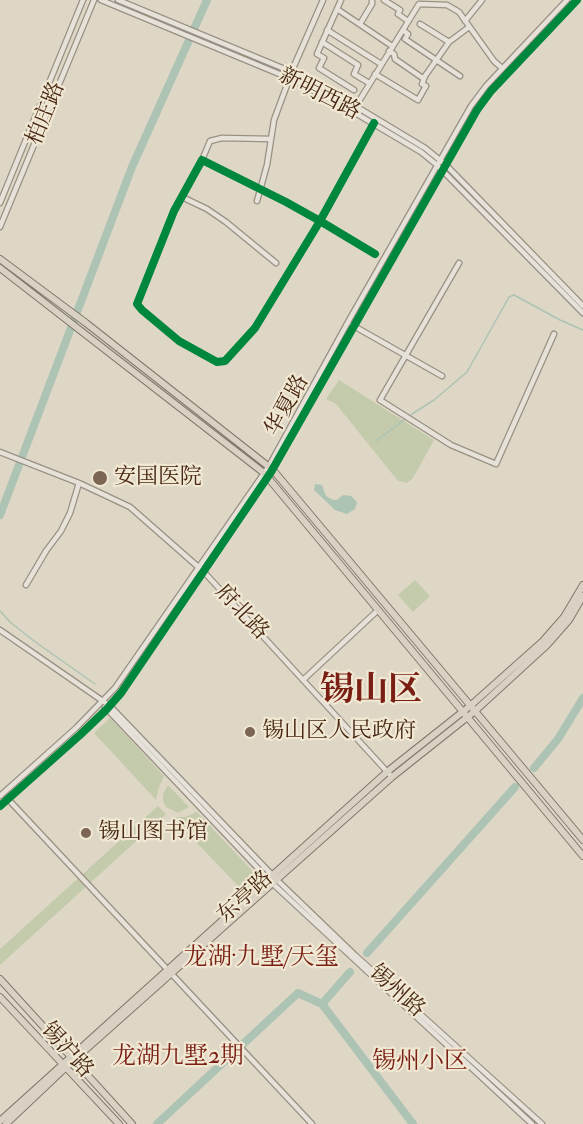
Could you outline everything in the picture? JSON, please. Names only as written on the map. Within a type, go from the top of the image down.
[{"type":"main road","points":[[0,259],[86,323],[271,468],[583,840]]},
{"type":"main road","points":[[0,268],[266,475],[583,856]]},
{"type":"main road","points":[[473,708],[564,617],[583,585]]},
{"type":"main road","points":[[473,708],[547,645],[569,620],[583,596]]},
{"type":"main road","name":"东亭路","points":[[0,1120],[390,774],[462,712],[473,708]]},
{"type":"main road","name":"东亭路","points":[[390,774],[467,717],[473,708]]},
{"type":"main road","name":"锡沪路","points":[[0,979],[132,1124]]},
{"type":"main road","points":[[0,998],[119,1124]]},
{"type":"main road","name":"东亭路","points":[[6,1124],[63,1066]]},
{"type":"street","name":"柏庄路","points":[[0,202],[83,0]]},
{"type":"street","name":"柏庄路","points":[[0,227],[94,0]]},
{"type":"street","name":"新明西路","points":[[101,0],[290,75],[422,152],[583,313]]},
{"type":"street","name":"新明西路","points":[[118,0],[203,34],[356,106],[425,148],[440,159],[583,306]]},
{"type":"street","points":[[257,201],[267,165],[274,120],[290,75],[322,0]]},
{"type":"street","points":[[340,0],[317,54],[324,58],[319,68],[354,90]]},
{"type":"street","points":[[360,24],[372,0]]},
{"type":"street","points":[[384,0],[400,10],[398,15],[408,21]]},
{"type":"street","points":[[413,0],[419,4],[432,2],[447,5],[459,12],[494,61],[502,68]]},
{"type":"street","points":[[465,21],[482,0]]},
{"type":"street","name":"华夏路","points":[[271,468],[348,322],[471,106],[502,68],[567,0]]},
{"type":"street","name":"华夏路","points":[[1,795],[76,728],[115,688],[198,567],[271,468],[477,110],[491,91],[577,0]]},
{"type":"street","points":[[356,106],[419,4]]},
{"type":"street","points":[[337,9],[391,48],[395,59],[424,79]]},
{"type":"street","points":[[420,24],[449,42]]},
{"type":"street","points":[[375,74],[418,100],[426,86],[422,84],[424,79],[449,42],[469,27]]},
{"type":"street","points":[[327,30],[381,64]]},
{"type":"street","points":[[403,30],[408,34],[405,39],[460,76]]},
{"type":"street","points":[[322,42],[358,65],[354,74],[369,84]]},
{"type":"street","points":[[271,138],[222,138],[210,141],[174,211],[137,304],[173,337],[217,362],[225,361],[255,328],[320,221],[374,123]]},
{"type":"street","points":[[202,160],[320,221],[375,254]]},
{"type":"street","points":[[182,197],[207,209],[226,222],[276,263]]},
{"type":"street","points":[[459,263],[380,400],[451,445],[496,464],[554,334]]},
{"type":"street","points":[[348,322],[442,375]]},
{"type":"street","name":"府北路","points":[[0,452],[79,483],[130,507],[204,572],[390,774]]},
{"type":"street","name":"华夏路","points":[[0,807],[108,708],[121,693],[204,572],[266,475]]},
{"type":"street","points":[[26,585],[61,531],[70,513],[79,483]]},
{"type":"street","points":[[303,680],[377,611]]},
{"type":"street","name":"锡州路","points":[[0,630],[103,702],[272,879],[532,1124]]},
{"type":"street","points":[[1,795],[8,799],[312,1124]]},
{"type":"street","name":"锡州路","points":[[272,879],[542,1124]]},
{"type":"shaded area","points":[[339,380],[434,440],[413,478],[407,483],[398,481],[336,404],[326,399]]},
{"type":"shaded area","points":[[315,484],[322,485],[326,496],[333,500],[343,495],[351,496],[357,502],[355,509],[347,514],[335,510],[314,490]]},
{"type":"shaded area","points":[[415,580],[430,596],[413,612],[398,595]]},
{"type":"shaded area","points":[[110,718],[164,776],[156,800],[94,733]]},
{"type":"shaded area","points":[[168,785],[189,807],[178,813],[166,807],[163,794]]},
{"type":"shaded area","points":[[158,806],[166,814],[0,965],[0,949]]},
{"type":"shaded area","points":[[197,812],[259,878],[244,892],[172,817],[185,817]]},
{"type":"waterway","points":[[0,515],[132,167],[207,0]]},
{"type":"waterway","points":[[376,441],[434,400],[467,372],[509,297],[514,295],[583,330]]},
{"type":"waterway","points":[[0,611],[34,641],[95,684]]},
{"type":"waterway","points":[[534,768],[558,739],[583,698]]},
{"type":"waterway","points":[[367,953],[515,787]]},
{"type":"waterway","points":[[350,972],[322,1004],[413,1124]]},
{"type":"waterway","points":[[157,1124],[298,993],[322,1004]]},
{"type":"cycle path","points":[[0,806],[81,734],[121,693],[271,472],[477,110],[491,91],[577,0]]},
{"type":"cycle path","points":[[374,123],[320,221],[255,328],[225,361],[217,362],[179,341],[137,304],[174,211],[202,160],[286,202],[320,221],[375,254]]},
{"type":"place","name":"安国医院","points":[[100,478]]},
{"type":"place","name":"锡山区人民政府","points":[[250,732]]},
{"type":"place","name":"锡山图书馆","points":[[86,833]]},
{"type":"district","name":"锡山区","points":[[371,693]]},
{"type":"district","name":"龙湖·九墅/天玺","points":[[261,959]]},
{"type":"district","name":"龙湖九墅2期","points":[[178,1058]]},
{"type":"district","name":"锡州小区","points":[[420,1063]]}]
